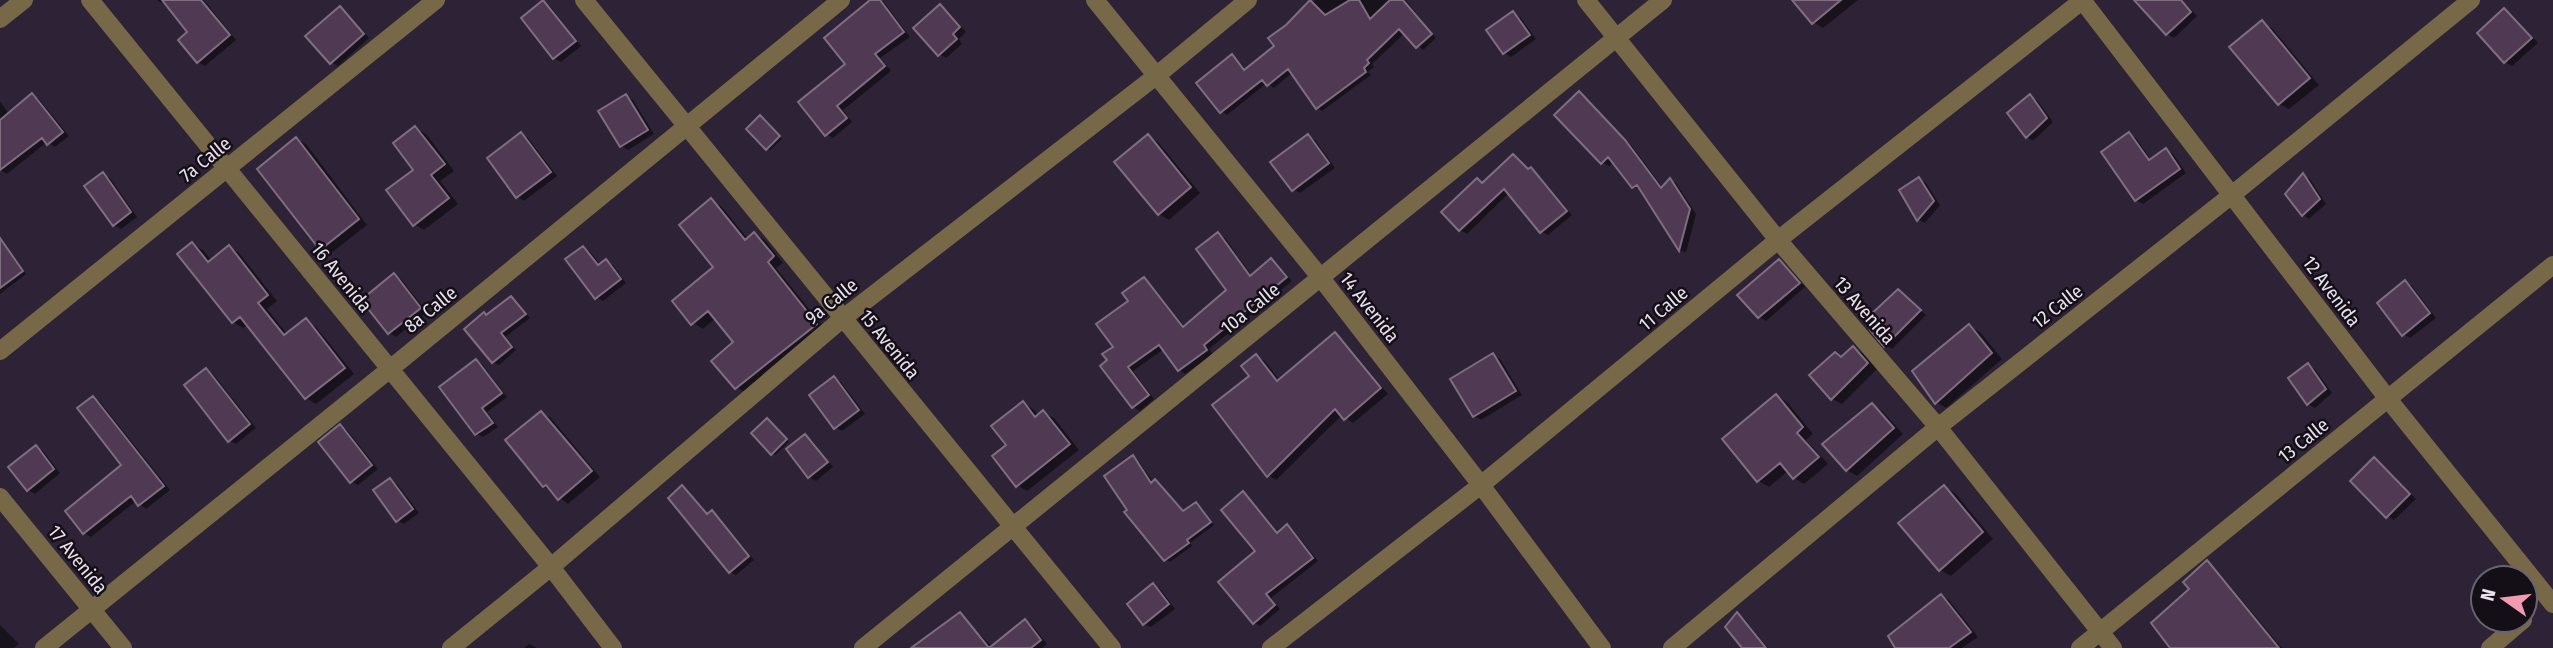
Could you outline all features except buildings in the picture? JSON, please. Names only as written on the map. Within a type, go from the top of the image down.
[{"type":"street","points":[[0,19],[24,0]]},
{"type":"street","name":"16 Avenida","points":[[90,0],[551,567],[613,648]]},
{"type":"street","name":"7a Calle","points":[[0,351],[436,0]]},
{"type":"street","name":"15 Avenida","points":[[584,0],[1112,648]]},
{"type":"street","name":"8a Calle","points":[[44,648],[841,0]]},
{"type":"street","name":"14 Avenida","points":[[1095,0],[1321,278],[1481,485],[1602,648]]},
{"type":"street","name":"9a Calle","points":[[451,648],[551,567],[842,318],[1156,76],[1248,0]]},
{"type":"street","name":"13 Avenida","points":[[1586,0],[1777,240],[1938,427],[2113,648]]},
{"type":"street","name":"10a Calle","points":[[863,648],[1663,0]]},
{"type":"street","name":"12 Avenida","points":[[2082,0],[2388,399],[2551,599]]},
{"type":"street","name":"11 Calle","points":[[1271,648],[1481,485],[1777,240],[2082,0]]},
{"type":"street","name":"12 Calle","points":[[1672,648],[1938,427],[2471,0]]},
{"type":"street","name":"13 Calle","points":[[2080,648],[2553,265]]},
{"type":"street","name":"17 Avenida","points":[[0,497],[123,648]]},
{"type":"street","points":[[2490,648],[2506,634]]}]
